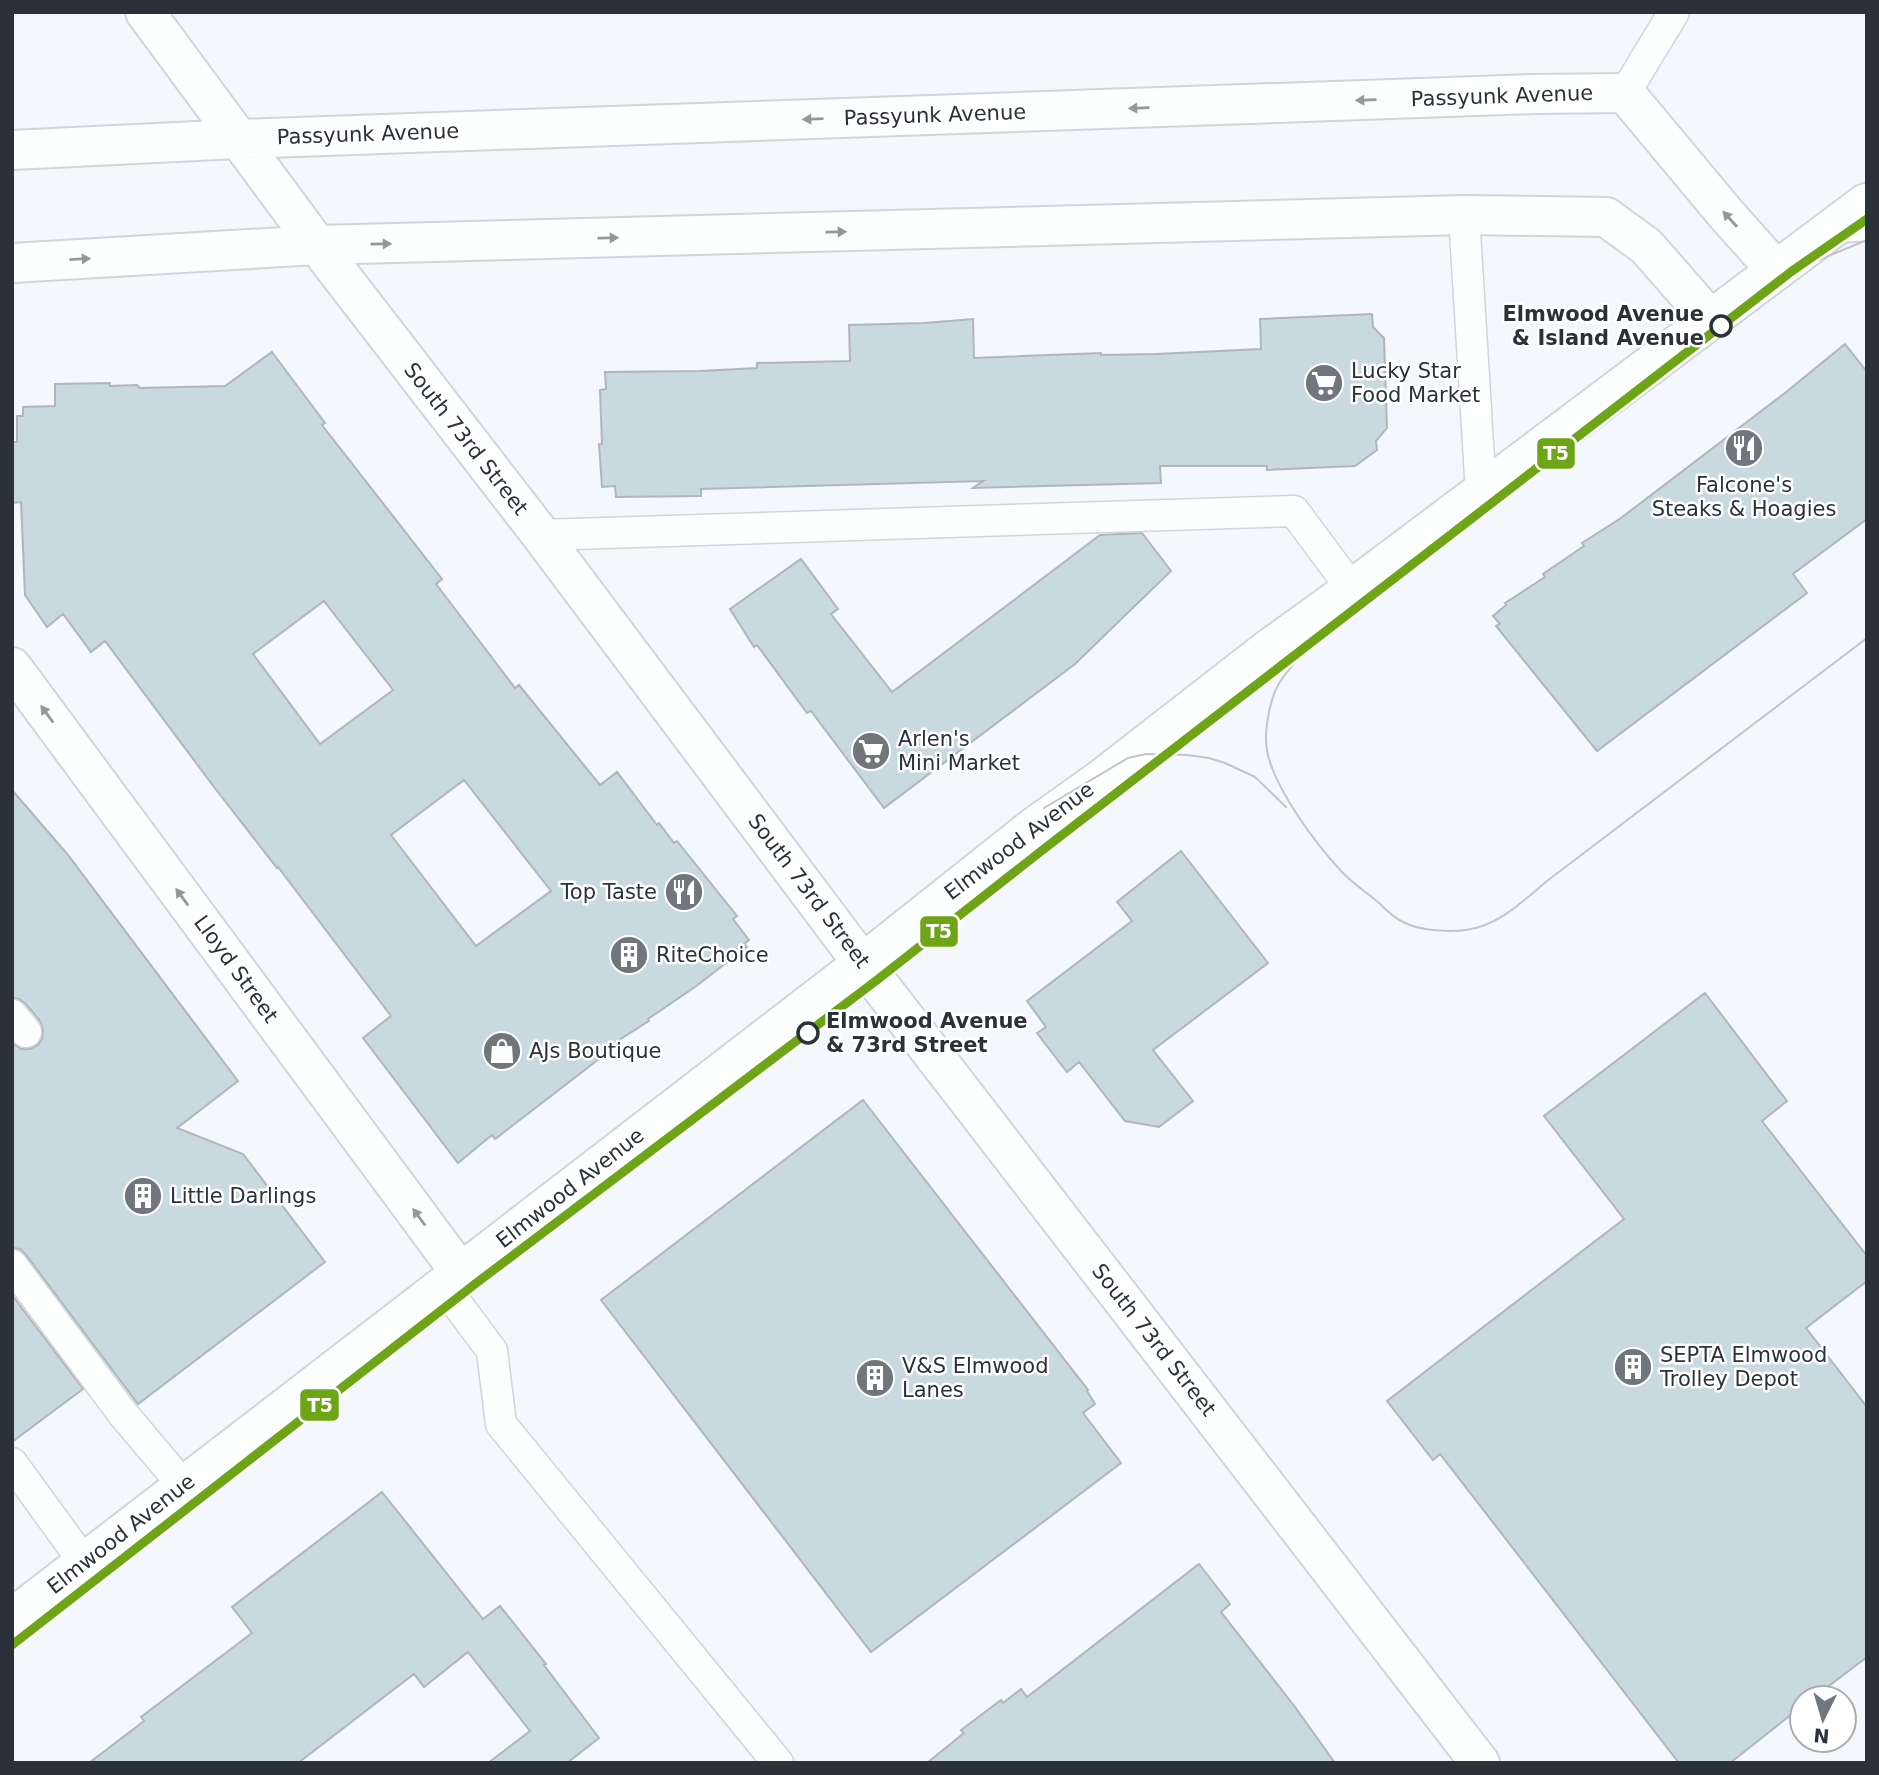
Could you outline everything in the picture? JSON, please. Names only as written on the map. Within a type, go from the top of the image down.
[{"type":"street","name":"South 73rd Street","points":[[152,15],[238,139],[317,245],[541,535],[863,963],[1480,1763]]},
{"type":"street","name":"Passyunk Avenue","points":[[12,150],[238,139],[1625,93]]},
{"type":"street","points":[[1625,93],[1776,270]]},
{"type":"street","points":[[12,263],[317,245],[1464,215],[1606,217],[1646,246],[1710,319]]},
{"type":"street","name":"Elmwood Avenue","points":[[12,1618],[863,963],[1034,827],[1710,319],[1776,270],[1858,215]]},
{"type":"street","name":"Lloyd Street","points":[[12,667],[451,1279]]},
{"type":"lane","points":[[1625,93],[1674,12]]},
{"type":"lane","points":[[1464,215],[1481,492]]},
{"type":"lane","points":[[541,535],[1294,510],[1352,589]]},
{"type":"lane","points":[[12,1265],[123,1413],[183,1485]]},
{"type":"lane","points":[[451,1279],[492,1351],[501,1424],[778,1763]]},
{"type":"lane","points":[[12,1464],[84,1562]]},
{"type":"building","points":[[1372,314],[1373,327],[1384,338],[1387,428],[1376,441],[1377,450],[1355,466],[1267,470],[1267,466],[1160,466],[1161,483],[973,488],[983,481],[701,489],[701,496],[616,497],[615,486],[602,487],[599,444],[602,444],[600,390],[606,389],[605,372],[700,371],[757,368],[757,363],[850,361],[849,325],[973,319],[974,358],[1261,349],[1260,319]]},
{"type":"building","points":[[1845,344],[1867,372],[1867,519],[1793,574],[1807,593],[1597,751],[1496,626],[1500,624],[1493,616],[1505,603],[1545,577],[1543,574],[1584,546],[1582,543],[1621,518]]},
{"type":"building","points":[[272,352],[325,423],[322,425],[442,579],[436,584],[515,688],[519,685],[600,785],[617,772],[657,825],[659,823],[674,843],[677,841],[737,916],[733,919],[749,940],[744,944],[747,947],[695,987],[616,1042],[617,1045],[495,1139],[492,1135],[458,1163],[363,1038],[391,1016],[278,867],[214,787],[105,641],[91,652],[63,614],[47,627],[25,595],[21,502],[12,503],[12,442],[17,442],[17,416],[23,416],[23,407],[55,406],[55,384],[110,383],[110,386],[137,385],[140,388],[225,386]],"holes":[[[324,601],[393,690],[320,744],[253,654]],[[464,780],[551,891],[476,946],[391,835]]]},
{"type":"building","points":[[1142,533],[1171,571],[1075,664],[884,808],[811,711],[807,713],[757,645],[754,647],[730,609],[801,559],[838,609],[831,614],[892,692],[1100,535]]},
{"type":"building","name":"Little Darlings","points":[[12,790],[68,855],[238,1081],[177,1128],[243,1154],[325,1262],[138,1404],[26,1255],[20,1249],[12,1248],[12,1043],[21,1049],[30,1049],[38,1045],[43,1030],[40,1021],[26,1004],[12,998]]},
{"type":"building","points":[[1181,851],[1268,963],[1153,1050],[1193,1101],[1159,1127],[1125,1121],[1079,1062],[1067,1072],[1037,1033],[1046,1027],[1027,1001],[1132,921],[1117,902]]},
{"type":"building","name":"SEPTA Elmwood Trolley Depot","points":[[1705,993],[1787,1101],[1762,1121],[1867,1256],[1867,1281],[1806,1328],[1867,1407],[1867,1657],[1831,1684],[1788,1684],[1788,1717],[1730,1763],[1679,1763],[1440,1454],[1433,1460],[1387,1401],[1624,1219],[1544,1116]]},
{"type":"building","name":"V&S Elmwood Lanes","points":[[863,1100],[1088,1390],[1095,1404],[1083,1413],[1121,1463],[871,1652],[601,1300]]},
{"type":"building","points":[[12,1295],[83,1389],[12,1442]]},
{"type":"building","points":[[382,1492],[483,1619],[500,1606],[599,1738],[567,1763],[488,1763],[530,1731],[468,1652],[424,1687],[414,1674],[298,1763],[89,1763],[144,1721],[141,1717],[252,1633],[232,1607]]},
{"type":"building","points":[[1199,1564],[1230,1604],[1221,1612],[1335,1763],[927,1763],[964,1733],[961,1730],[1001,1700],[1003,1703],[1021,1689],[1027,1697]]},
{"type":"tram line","points":[[1792,271],[1867,240]]},
{"type":"tram line","points":[[1330,628],[1289,669],[1273,697],[1266,730],[1271,765],[1297,814],[1345,875],[1400,920],[1417,927],[1442,931],[1478,928],[1510,912],[1867,638]]},
{"type":"tram line","points":[[1044,808],[1128,758],[1146,754],[1187,755],[1225,763],[1255,777],[1286,807]]},
{"type":"transit line","name":"T5","points":[[12,1645],[475,1284],[877,980],[1792,271],[1867,219]]},
{"type":"place","name":"Elmwood Avenue & Island Avenue","points":[[1721,326]]},
{"type":"place","name":"Lucky Star Food Market","points":[[1324,383]]},
{"type":"place","name":"Falcone's Steaks & Hoagies","points":[[1744,448]]},
{"type":"place","name":"Arlen's Mini Market","points":[[871,751]]},
{"type":"place","name":"Top Taste","points":[[684,892]]},
{"type":"place","name":"RiteChoice","points":[[629,955]]},
{"type":"place","name":"Elmwood Avenue & 73rd Street","points":[[808,1033]]},
{"type":"place","name":"AJs Boutique","points":[[502,1051]]},
{"type":"place","name":"Little Darlings","points":[[143,1196]]},
{"type":"place","name":"SEPTA Elmwood Trolley Depot","points":[[1633,1367]]},
{"type":"place","name":"V&S Elmwood Lanes","points":[[875,1378]]}]
